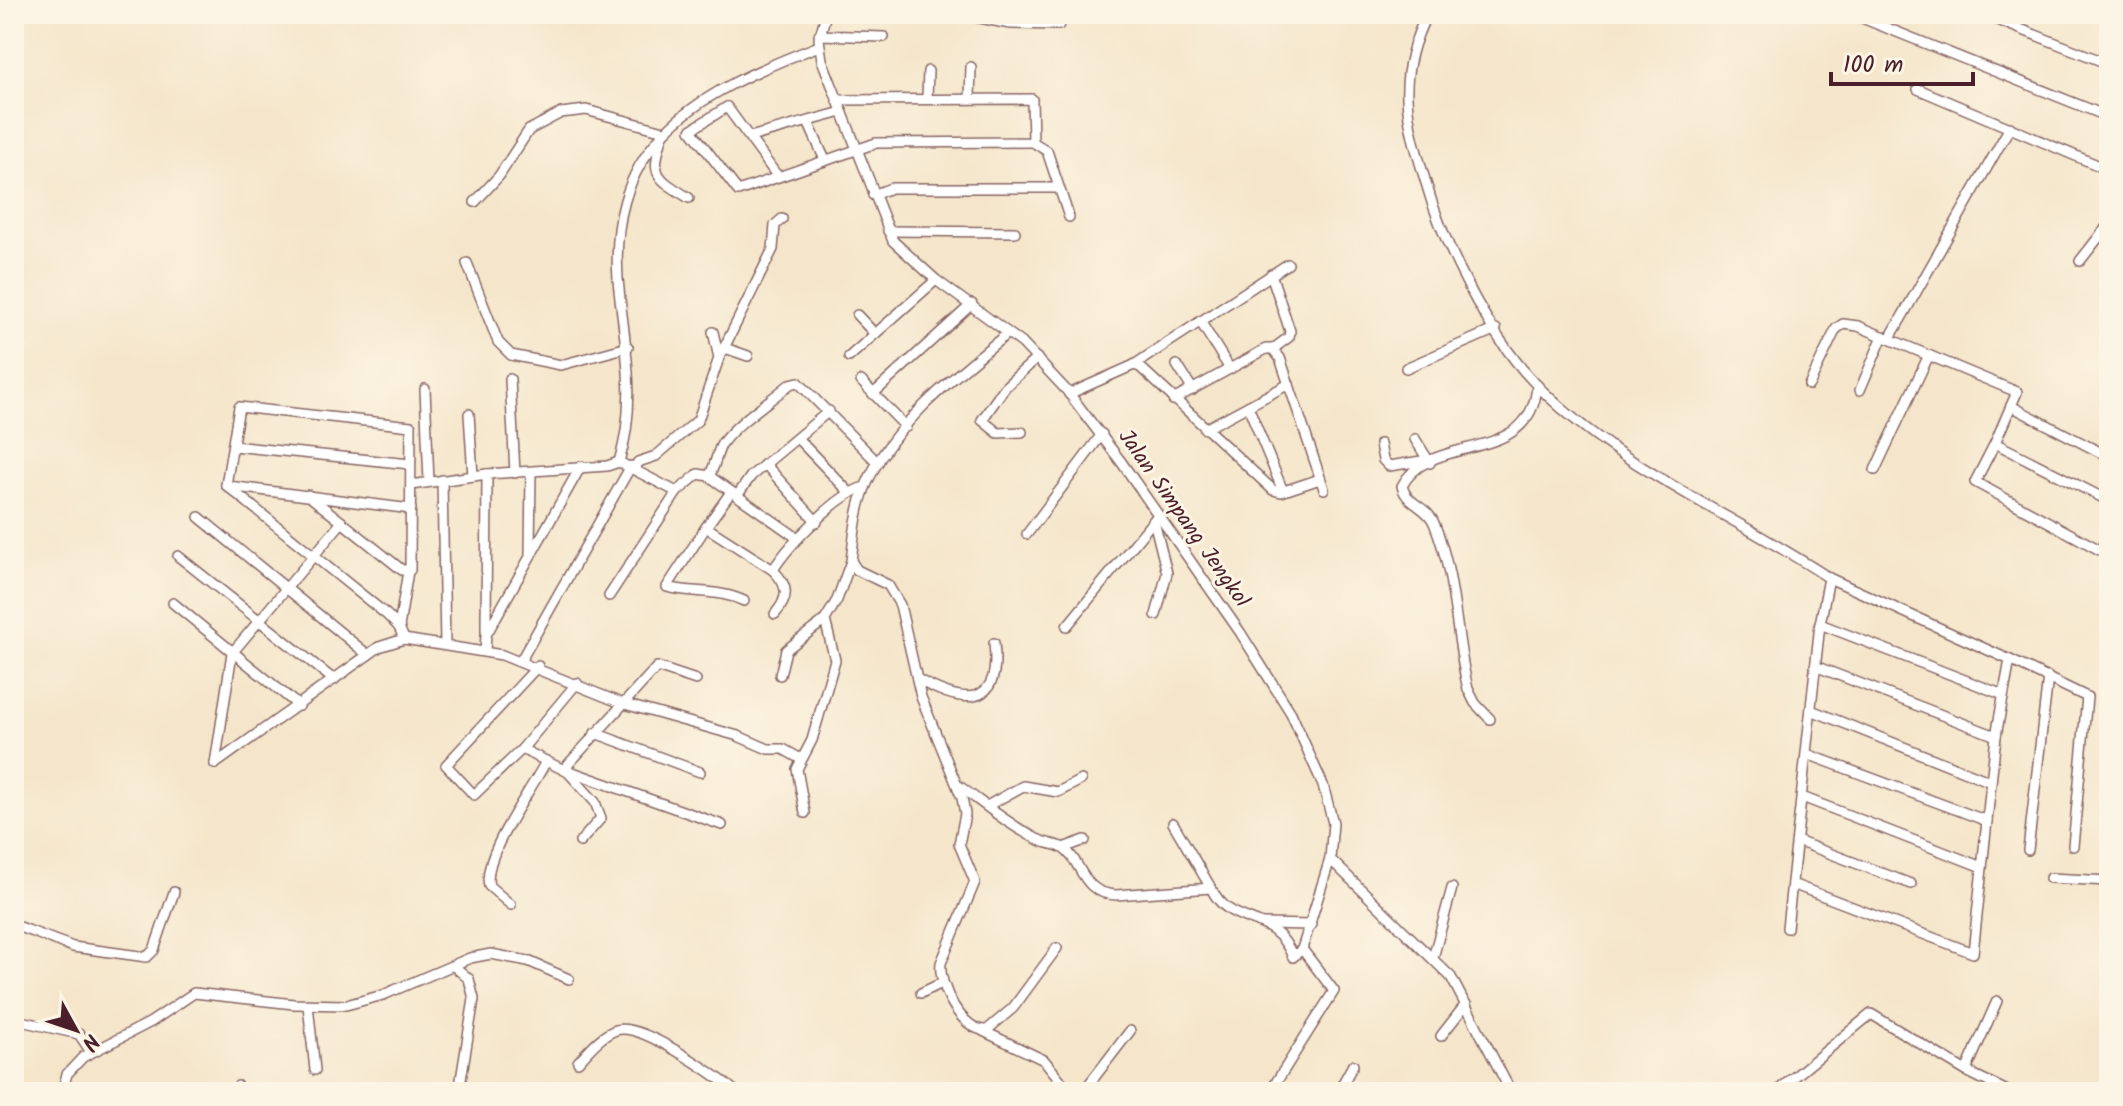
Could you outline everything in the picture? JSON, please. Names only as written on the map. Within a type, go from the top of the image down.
[{"type":"street","name":"Jalan Simpang Jengkol","points":[[826,14],[819,46],[888,231],[904,252],[936,280],[972,304],[1037,358],[1069,394],[1102,434],[1156,518],[1260,662],[1291,713],[1331,810],[1330,859],[1302,949]]},
{"type":"street","points":[[960,14],[1010,24],[1059,25],[1059,14]]},
{"type":"street","points":[[1427,14],[1412,48],[1406,73],[1405,99],[1410,129],[1436,217],[1451,253],[1496,329],[1537,385],[1645,467],[1829,578],[2087,697],[2073,846]]},
{"type":"street","points":[[1982,14],[2109,64]]},
{"type":"street","points":[[1862,18],[2109,117]]},
{"type":"street","points":[[819,35],[884,37]]},
{"type":"street","points":[[619,462],[629,413],[628,347],[615,254],[618,221],[640,164],[654,140],[722,87],[819,46]]},
{"type":"street","points":[[970,98],[971,67]]},
{"type":"street","points":[[927,98],[928,71]]},
{"type":"street","points":[[1918,89],[2109,170]]},
{"type":"street","points":[[837,100],[1032,99],[1033,142]]},
{"type":"street","points":[[778,177],[727,107],[691,130],[738,191],[876,143],[1033,142],[1047,151],[1069,217]]},
{"type":"street","points":[[475,202],[499,176],[529,130],[561,113],[586,110],[664,131]]},
{"type":"street","points":[[750,137],[842,112]]},
{"type":"street","points":[[808,122],[825,160]]},
{"type":"street","points":[[1860,390],[1887,337],[2010,127]]},
{"type":"street","points":[[664,131],[654,165],[658,178],[689,198]]},
{"type":"street","points":[[873,195],[891,188],[1058,188]]},
{"type":"street","points":[[521,660],[633,467],[672,445],[698,420],[719,358],[773,249],[775,225],[782,219]]},
{"type":"street","points":[[2080,261],[2109,224]]},
{"type":"street","points":[[888,231],[1015,232]]},
{"type":"street","points":[[467,263],[498,342],[511,355],[561,365],[628,347]]},
{"type":"street","points":[[1069,394],[1134,365],[1288,264]]},
{"type":"street","points":[[1173,400],[1273,349],[1289,337],[1290,331],[1271,274]]},
{"type":"street","points":[[849,357],[936,280]]},
{"type":"street","points":[[873,394],[972,304]]},
{"type":"street","points":[[857,315],[875,334]]},
{"type":"street","points":[[1200,321],[1230,369]]},
{"type":"street","points":[[1809,385],[1839,326],[1851,324],[2017,392],[1975,482],[2109,555]]},
{"type":"street","points":[[1406,368],[1496,329]]},
{"type":"street","points":[[713,332],[719,358]]},
{"type":"street","points":[[780,675],[786,650],[825,620],[837,600],[851,561],[865,487],[878,463],[939,391],[1007,334]]},
{"type":"street","points":[[725,348],[748,356]]},
{"type":"street","points":[[1134,365],[1267,485],[1283,491],[1322,484],[1289,384],[1273,349]]},
{"type":"street","points":[[1875,470],[1929,355]]},
{"type":"street","points":[[1022,432],[998,433],[982,420],[998,394],[1037,358]]},
{"type":"street","points":[[1177,365],[1193,390]]},
{"type":"street","points":[[510,379],[515,473]]},
{"type":"street","points":[[861,381],[906,427]]},
{"type":"street","points":[[709,476],[716,465],[720,445],[790,384],[798,382],[878,463]]},
{"type":"street","points":[[1205,429],[1289,384]]},
{"type":"street","points":[[1380,444],[1383,460],[1389,466],[1429,461],[1517,430],[1534,409],[1537,385]]},
{"type":"street","points":[[425,389],[429,482]]},
{"type":"street","points":[[1248,406],[1283,491]]},
{"type":"street","points":[[2011,406],[2109,457]]},
{"type":"street","points":[[226,485],[239,407],[411,426],[412,565],[408,571],[399,627]]},
{"type":"street","points":[[744,601],[725,592],[693,592],[667,587],[706,527],[734,494],[829,411]]},
{"type":"street","points":[[469,414],[473,476]]},
{"type":"street","points":[[1027,534],[1102,434]]},
{"type":"street","points":[[797,438],[850,493]]},
{"type":"street","points":[[1415,439],[1429,461]]},
{"type":"street","points":[[1995,443],[2109,501]]},
{"type":"street","points":[[233,446],[410,464]]},
{"type":"street","points":[[1429,461],[1411,475],[1402,489],[1435,526],[1451,574],[1468,689],[1475,703],[1490,719]]},
{"type":"street","points":[[411,485],[487,474],[607,466],[619,462],[677,492]]},
{"type":"street","points":[[765,464],[817,522]]},
{"type":"street","points":[[486,635],[581,466]]},
{"type":"street","points":[[530,557],[531,472]]},
{"type":"street","points":[[485,651],[487,474]]},
{"type":"street","points":[[609,596],[677,492],[693,475],[709,476],[796,537]]},
{"type":"street","points":[[442,480],[445,645]]},
{"type":"street","points":[[226,485],[411,509]]},
{"type":"street","points":[[226,485],[399,627],[404,639]]},
{"type":"street","points":[[773,570],[796,537],[850,493],[865,487]]},
{"type":"street","points":[[308,495],[408,571]]},
{"type":"street","points":[[199,517],[368,655]]},
{"type":"street","points":[[1156,518],[1167,573],[1156,615]]},
{"type":"street","points":[[1067,626],[1156,518]]},
{"type":"street","points":[[342,522],[232,653],[215,764],[368,655],[388,643],[404,639],[485,651],[521,660],[621,703],[738,736],[768,749],[783,749],[799,758]]},
{"type":"street","points":[[706,527],[773,570],[786,584],[786,593],[775,614]]},
{"type":"street","points":[[178,556],[334,680]]},
{"type":"street","points":[[851,561],[857,570],[888,585],[895,595],[907,629],[925,709],[959,786],[965,810],[959,844],[975,882],[944,954],[940,968],[942,983],[968,1021],[1044,1060],[1070,1092]]},
{"type":"street","points":[[1787,928],[1820,624],[1829,578]]},
{"type":"street","points":[[173,603],[299,706]]},
{"type":"street","points":[[805,813],[798,786],[799,758],[812,740],[834,669],[834,653],[825,620]]},
{"type":"street","points":[[1820,624],[2001,694]]},
{"type":"street","points":[[917,679],[955,698],[976,695],[988,686],[994,675],[994,643]]},
{"type":"street","points":[[1792,884],[1973,953],[2001,694],[2010,660]]},
{"type":"street","points":[[538,666],[446,765],[474,795],[522,749],[577,683]]},
{"type":"street","points":[[564,769],[658,666],[696,680]]},
{"type":"street","points":[[1815,666],[1996,736]]},
{"type":"street","points":[[2028,850],[2048,677]]},
{"type":"street","points":[[1811,710],[1991,782]]},
{"type":"street","points":[[595,733],[700,772]]},
{"type":"street","points":[[522,749],[564,769],[722,825]]},
{"type":"street","points":[[1807,754],[1987,821]]},
{"type":"street","points":[[511,905],[489,886],[490,864],[546,761]]},
{"type":"street","points":[[564,769],[585,789],[602,814],[580,842]]},
{"type":"street","points":[[987,806],[1023,786],[1058,792],[1081,780]]},
{"type":"street","points":[[959,786],[1028,835],[1063,848],[1087,882],[1107,894],[1211,888]]},
{"type":"street","points":[[1802,797],[1982,867]]},
{"type":"street","points":[[1173,823],[1224,909],[1263,924],[1280,935],[1293,957],[1302,949],[1334,991],[1272,1091]]},
{"type":"street","points":[[1063,848],[1085,840]]},
{"type":"street","points":[[1797,841],[1911,884]]},
{"type":"street","points":[[1330,859],[1451,977],[1511,1092]]},
{"type":"street","points":[[2050,878],[2109,881]]},
{"type":"street","points":[[1433,958],[1452,888]]},
{"type":"street","points":[[14,925],[73,947],[147,957],[154,950],[174,892]]},
{"type":"street","points":[[1263,924],[1311,925]]},
{"type":"street","points":[[983,1031],[1003,1020],[1057,948]]},
{"type":"street","points":[[62,1092],[71,1068],[91,1052],[151,1022],[194,993],[308,1005],[365,1001],[480,956],[528,961],[569,979]]},
{"type":"street","points":[[455,967],[469,979],[474,999],[459,1092]]},
{"type":"street","points":[[921,993],[942,983]]},
{"type":"street","points":[[1966,1071],[1997,1001]]},
{"type":"street","points":[[1441,1036],[1466,1004]]},
{"type":"street","points":[[308,1005],[315,1070]]},
{"type":"street","points":[[1776,1092],[1871,1014],[1966,1071],[2009,1092]]},
{"type":"street","points":[[25,1022],[79,1034],[91,1052]]},
{"type":"street","points":[[578,1062],[606,1035],[618,1029],[630,1030],[664,1044],[736,1092]]},
{"type":"street","points":[[1083,1092],[1130,1031]]},
{"type":"street","points":[[1338,1092],[1353,1065]]}]
